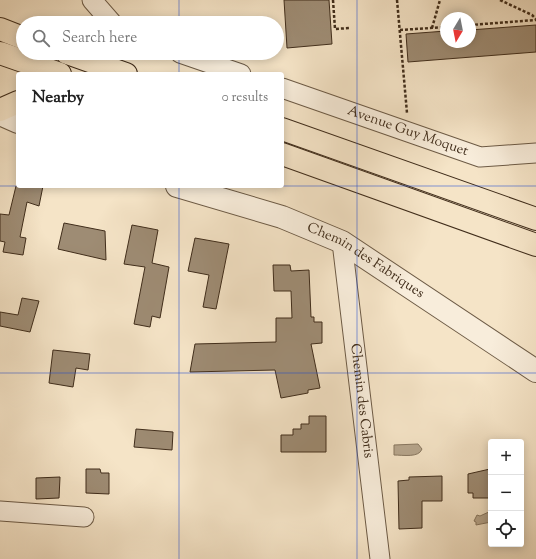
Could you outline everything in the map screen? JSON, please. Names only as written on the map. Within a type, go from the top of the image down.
[{"type":"highway","points":[[0,29],[16,35]]},
{"type":"highway","points":[[0,53],[16,59]]},
{"type":"highway","points":[[20,60],[54,72]]},
{"type":"highway","points":[[87,60],[120,72]]},
{"type":"highway","points":[[0,110],[16,103]]},
{"type":"highway","points":[[284,130],[536,219]]},
{"type":"highway","points":[[284,155],[536,245]]},
{"type":"highway","points":[[284,160],[363,183]]},
{"type":"highway","points":[[401,196],[495,245],[536,261]]},
{"type":"street","points":[[92,0],[106,16]]},
{"type":"street","points":[[200,60],[234,72]]},
{"type":"street","name":"Avenue Guy Moquet","points":[[284,89],[480,157],[536,153]]},
{"type":"street","points":[[0,114],[16,121]]},
{"type":"street","name":"Chemin des Fabriques","points":[[184,188],[282,217],[342,242],[536,371]]},
{"type":"street","name":"Chemin des Cabris","points":[[342,242],[380,559]]},
{"type":"street","points":[[0,511],[84,517]]},
{"type":"path","points":[[333,0],[335,29],[350,28]]},
{"type":"path","points":[[397,0],[408,132]]},
{"type":"path","points":[[432,28],[440,0]]},
{"type":"path","points":[[500,0],[532,15],[536,20]]},
{"type":"path","points":[[476,25],[536,20]]},
{"type":"path","points":[[400,30],[440,27]]},
{"type":"shaded area","points":[[418,444],[422,449],[418,454],[394,455],[394,445]]},
{"type":"shaded area","points":[[488,512],[488,523],[476,525],[476,522],[474,521],[477,515],[480,516]]},
{"type":"building","points":[[284,0],[329,0],[332,44],[287,48]]},
{"type":"building","points":[[536,25],[536,52],[408,62],[406,34],[440,31],[440,48],[476,48],[476,30]]},
{"type":"building","points":[[16,186],[16,188],[43,188],[39,206],[27,202],[20,237],[26,238],[23,255],[3,252],[5,242],[0,241],[0,214],[9,215]]},
{"type":"building","points":[[64,223],[105,231],[106,260],[58,249]]},
{"type":"building","points":[[132,225],[158,230],[152,263],[169,267],[160,318],[152,316],[150,327],[134,324],[145,267],[124,264]]},
{"type":"building","points":[[195,238],[229,244],[216,309],[203,307],[209,275],[188,271]]},
{"type":"building","points":[[273,265],[290,265],[291,271],[309,270],[311,317],[314,317],[314,322],[322,322],[322,343],[311,344],[320,388],[308,390],[308,393],[281,398],[275,370],[190,372],[195,344],[276,342],[276,318],[292,318],[291,291],[274,291]]},
{"type":"building","points":[[22,298],[39,301],[30,332],[0,326],[0,312],[18,315]]},
{"type":"building","points":[[53,350],[90,354],[88,370],[76,368],[73,387],[49,383]]},
{"type":"building","points":[[309,416],[326,416],[326,452],[281,452],[281,435],[293,435],[293,429],[301,429],[301,424],[309,424]]},
{"type":"building","points":[[136,429],[173,432],[172,450],[134,447]]},
{"type":"building","points":[[86,469],[100,469],[101,473],[109,473],[109,494],[86,493]]},
{"type":"building","points":[[488,469],[488,498],[473,498],[473,493],[468,493],[468,474]]},
{"type":"building","points":[[442,476],[442,501],[422,501],[422,528],[399,529],[398,481],[409,480],[409,477]]},
{"type":"building","points":[[60,477],[59,498],[36,499],[36,478]]}]
